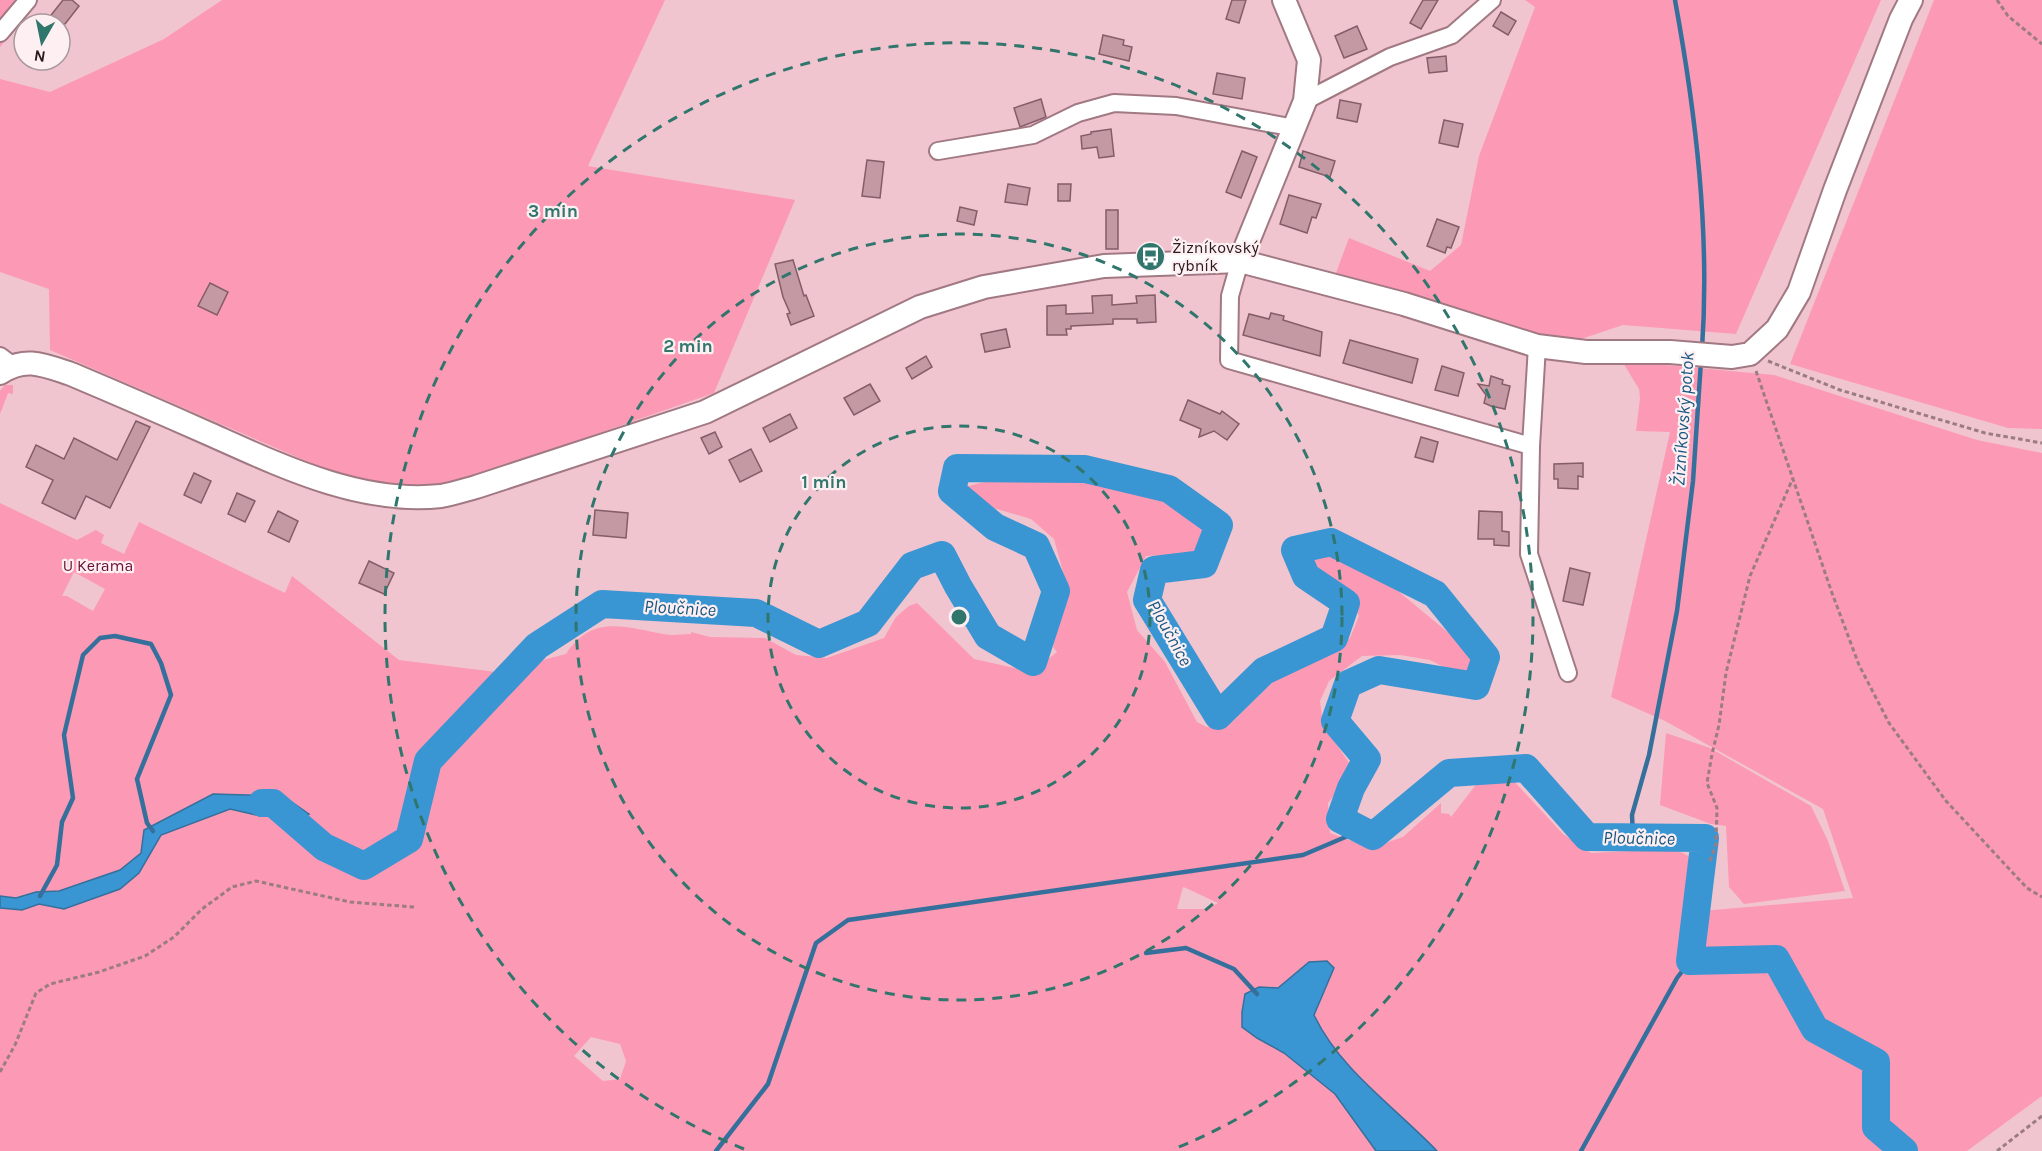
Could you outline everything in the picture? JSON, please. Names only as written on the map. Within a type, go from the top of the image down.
[{"type":"street","points":[[0,33],[28,0]]},
{"type":"street","points":[[1284,0],[1309,60],[1305,101],[1240,261],[1230,296],[1228,360],[1531,446]]},
{"type":"street","points":[[1305,101],[1390,57],[1452,35],[1492,0]]},
{"type":"street","points":[[4,365],[39,363],[71,374],[278,464],[330,484],[373,493],[441,496],[476,487],[705,412],[920,307],[984,287],[1104,266],[1240,261],[1404,304],[1537,346],[1586,352],[1670,352],[1732,357],[1750,354],[1777,329],[1799,292],[1835,190],[1901,19],[1911,0]]},
{"type":"street","points":[[938,151],[1033,135],[1078,113],[1114,103],[1176,106],[1295,128]]},
{"type":"street","points":[[1537,346],[1531,446],[1529,554],[1568,673]]},
{"type":"path","points":[[1997,0],[2008,16],[2042,44]]},
{"type":"path","points":[[1750,354],[1840,390],[1985,433],[2042,443]]},
{"type":"path","points":[[1750,354],[1832,593],[1859,664],[1890,723],[1946,801],[2027,888],[2042,897]]},
{"type":"path","points":[[1710,861],[1716,844],[1717,808],[1707,783],[1719,725],[1726,673],[1749,576],[1793,477]]},
{"type":"path","points":[[0,1072],[15,1045],[36,993],[50,984],[99,972],[145,957],[174,937],[202,909],[232,887],[256,881],[350,903],[414,907]]},
{"type":"path","points":[[1997,1151],[2042,1116]]},
{"type":"green space","points":[[0,0],[37,0],[28,12],[12,12],[12,32],[0,47]]},
{"type":"green space","points":[[222,0],[665,0],[588,166],[795,200],[714,393],[453,484],[385,485],[327,470],[50,350],[49,289],[0,272],[0,79],[50,92],[164,39]]},
{"type":"green space","points":[[1525,0],[1881,0],[1736,334],[1623,325],[1560,346],[1333,281],[1349,238],[1430,271],[1461,245],[1479,156],[1535,7]]},
{"type":"green space","points":[[1934,0],[2042,0],[2042,429],[2008,428],[1790,364]]},
{"type":"green space","name":"U Kerama","points":[[1622,361],[1774,375],[1977,440],[2042,453],[2042,1096],[1967,1151],[1437,1151],[1353,1071],[1325,1035],[1313,1015],[1334,968],[1326,961],[1309,962],[1278,988],[1259,987],[1245,994],[1257,1038],[1284,1053],[1335,1094],[1376,1151],[0,1151],[0,503],[77,540],[96,530],[104,535],[101,543],[124,554],[139,522],[285,593],[292,576],[399,660],[496,672],[566,654],[576,641],[587,633],[610,626],[670,635],[691,634],[691,632],[710,637],[765,638],[796,655],[827,658],[884,638],[896,617],[909,606],[917,603],[974,659],[1032,672],[1057,652],[1053,647],[1067,586],[1054,539],[1031,519],[990,507],[965,487],[999,478],[1140,484],[1214,535],[1212,543],[1189,554],[1146,556],[1127,592],[1137,630],[1165,662],[1197,722],[1207,727],[1231,723],[1291,664],[1339,649],[1350,638],[1359,616],[1350,595],[1307,563],[1314,553],[1369,567],[1468,649],[1475,674],[1469,680],[1430,660],[1400,655],[1362,656],[1329,681],[1320,701],[1323,725],[1354,770],[1328,803],[1330,833],[1371,848],[1403,837],[1441,803],[1441,813],[1449,814],[1451,817],[1478,782],[1509,776],[1563,834],[1591,853],[1675,849],[1694,859],[1696,904],[1690,912],[1853,898],[1823,809],[1665,721],[1611,697],[1670,432],[1636,431],[1639,389]],"holes":[[[74,572],[105,589],[93,611],[67,596],[62,596]],[[1183,887],[1218,903],[1206,909],[1177,909]],[[591,1037],[620,1044],[626,1061],[620,1079],[603,1081],[574,1056]]]},
{"type":"green space","points":[[5,385],[13,385],[13,394],[8,393],[0,414],[0,391]]},
{"type":"green space","points":[[1666,733],[1710,748],[1811,806],[1828,841],[1845,891],[1744,904],[1729,887],[1726,826],[1711,824],[1660,805]]},
{"type":"water","points":[[213,794],[283,796],[309,814],[289,823],[269,813],[260,816],[230,809],[161,835],[139,873],[120,889],[64,909],[39,904],[22,910],[0,908],[0,896],[16,898],[36,892],[59,891],[120,870],[141,853],[144,830]]},
{"type":"water","points":[[1327,961],[1334,968],[1314,1015],[1325,1035],[1353,1071],[1437,1151],[1376,1151],[1335,1094],[1284,1053],[1242,1027],[1245,994],[1259,987],[1278,988],[1309,962]]},
{"type":"building","points":[[63,0],[72,0],[79,6],[72,15],[72,12],[54,12]]},
{"type":"building","points":[[1232,0],[1246,0],[1239,23],[1226,19]]},
{"type":"building","points":[[1423,0],[1438,0],[1421,29],[1410,23]]},
{"type":"building","points":[[1501,12],[1516,21],[1508,35],[1493,26]]},
{"type":"building","points":[[1357,26],[1367,49],[1344,58],[1335,36]]},
{"type":"building","points":[[1103,35],[1124,40],[1123,45],[1132,47],[1129,61],[1099,54]]},
{"type":"building","points":[[1446,56],[1447,71],[1429,73],[1427,58]]},
{"type":"building","points":[[1217,73],[1245,78],[1242,99],[1213,94]]},
{"type":"building","points":[[1041,99],[1046,117],[1020,127],[1014,108]]},
{"type":"building","points":[[1340,100],[1361,104],[1357,122],[1337,118]]},
{"type":"building","points":[[1444,120],[1463,124],[1458,147],[1439,143]]},
{"type":"building","points":[[1111,129],[1114,156],[1099,158],[1097,147],[1082,149],[1081,136]]},
{"type":"building","points":[[1242,151],[1257,157],[1241,198],[1226,192]]},
{"type":"building","points":[[1303,151],[1335,161],[1330,177],[1299,167]]},
{"type":"building","points":[[867,160],[884,162],[880,198],[862,196]]},
{"type":"building","points":[[1008,184],[1030,188],[1027,205],[1005,202]]},
{"type":"building","points":[[1058,184],[1071,184],[1070,201],[1058,201]]},
{"type":"building","points":[[1289,195],[1321,204],[1316,218],[1312,217],[1307,233],[1280,224]]},
{"type":"building","points":[[960,207],[977,211],[974,225],[957,221]]},
{"type":"building","points":[[1106,210],[1118,210],[1118,249],[1106,249]]},
{"type":"building","points":[[1437,219],[1459,227],[1451,248],[1447,247],[1445,253],[1427,246]]},
{"type":"building","points":[[793,260],[804,296],[806,295],[814,316],[791,325],[787,314],[790,313],[783,297],[775,264]]},
{"type":"building","points":[[210,283],[228,292],[217,315],[198,306]]},
{"type":"building","points":[[1112,295],[1112,305],[1137,303],[1136,296],[1155,295],[1156,322],[1137,323],[1137,319],[1113,319],[1113,324],[1071,326],[1071,329],[1066,329],[1067,335],[1047,335],[1047,306],[1066,305],[1066,314],[1093,313],[1092,296]]},
{"type":"building","points":[[1271,313],[1284,316],[1283,320],[1322,332],[1320,356],[1243,335],[1249,314],[1269,319]]},
{"type":"building","points":[[1006,329],[1010,347],[985,352],[981,334]]},
{"type":"building","points":[[1350,340],[1418,359],[1412,383],[1343,363]]},
{"type":"building","points":[[926,356],[932,367],[912,379],[906,368]]},
{"type":"building","points":[[1442,366],[1464,373],[1458,396],[1435,390]]},
{"type":"building","points":[[1491,376],[1503,380],[1502,384],[1510,386],[1505,409],[1484,403],[1486,395],[1478,384],[1489,386]]},
{"type":"building","points":[[870,384],[880,401],[854,415],[844,398]]},
{"type":"building","points":[[1188,400],[1220,414],[1222,411],[1239,424],[1227,440],[1214,431],[1199,437],[1201,429],[1180,420]]},
{"type":"building","points":[[790,414],[797,428],[770,442],[763,428]]},
{"type":"building","points":[[136,421],[150,427],[110,508],[86,496],[75,519],[42,503],[53,480],[26,467],[36,445],[64,459],[74,438],[117,460]]},
{"type":"building","points":[[715,432],[722,447],[709,454],[701,438]]},
{"type":"building","points":[[1421,437],[1438,442],[1433,462],[1415,457]]},
{"type":"building","points":[[751,449],[762,471],[740,482],[729,460]]},
{"type":"building","points":[[1583,463],[1583,477],[1578,476],[1578,489],[1558,488],[1558,479],[1554,479],[1554,464]]},
{"type":"building","points":[[194,473],[211,481],[201,503],[184,495]]},
{"type":"building","points":[[237,493],[255,501],[245,522],[228,514]]},
{"type":"building","points":[[595,510],[628,513],[626,538],[593,535]]},
{"type":"building","points":[[278,511],[298,521],[289,542],[268,532]]},
{"type":"building","points":[[1479,511],[1502,512],[1502,531],[1509,532],[1509,546],[1494,545],[1494,539],[1478,539]]},
{"type":"building","points":[[369,561],[394,573],[384,594],[359,583]]},
{"type":"building","points":[[1570,568],[1590,573],[1583,605],[1563,601]]},
{"type":"waterway","name":"Žizníkovský potok","points":[[1675,0],[1695,130],[1703,218],[1702,349]]},
{"type":"waterway","name":"Žizníkovský potok","points":[[1633,836],[1632,815],[1649,755],[1677,611],[1693,481],[1701,361]]},
{"type":"waterway","name":"Ploučnice","points":[[262,803],[273,803],[324,847],[364,866],[409,839],[428,761],[537,646],[602,604],[756,613],[819,644],[868,623],[912,566],[942,555],[988,636],[1033,662],[1056,591],[1036,546],[995,527],[952,491],[957,468],[1085,469],[1169,489],[1219,525],[1204,564],[1154,570],[1147,600],[1218,716],[1264,671],[1334,638],[1346,603],[1306,576],[1295,550],[1331,542],[1435,594],[1486,657],[1476,686],[1379,670],[1348,684],[1335,721],[1367,759],[1351,788],[1340,819],[1373,836],[1449,773],[1526,768],[1587,837],[1705,838],[1690,961],[1776,959],[1815,1029],[1876,1062],[1876,1127],[1904,1151]]},
{"type":"waterway","points":[[40,896],[57,865],[62,822],[73,798],[64,735],[83,655],[100,638],[115,636],[151,644],[161,663],[171,695],[137,779],[147,823],[153,831]]},
{"type":"waterway","points":[[716,1151],[768,1084],[816,943],[848,920],[1303,855],[1362,830]]},
{"type":"waterway","points":[[1146,953],[1186,948],[1234,969],[1257,994]]},
{"type":"waterway","points":[[1581,1151],[1677,978],[1690,961]]},
{"type":"place","name":"Žizníkovský rybník","points":[[1151,256]]}]
